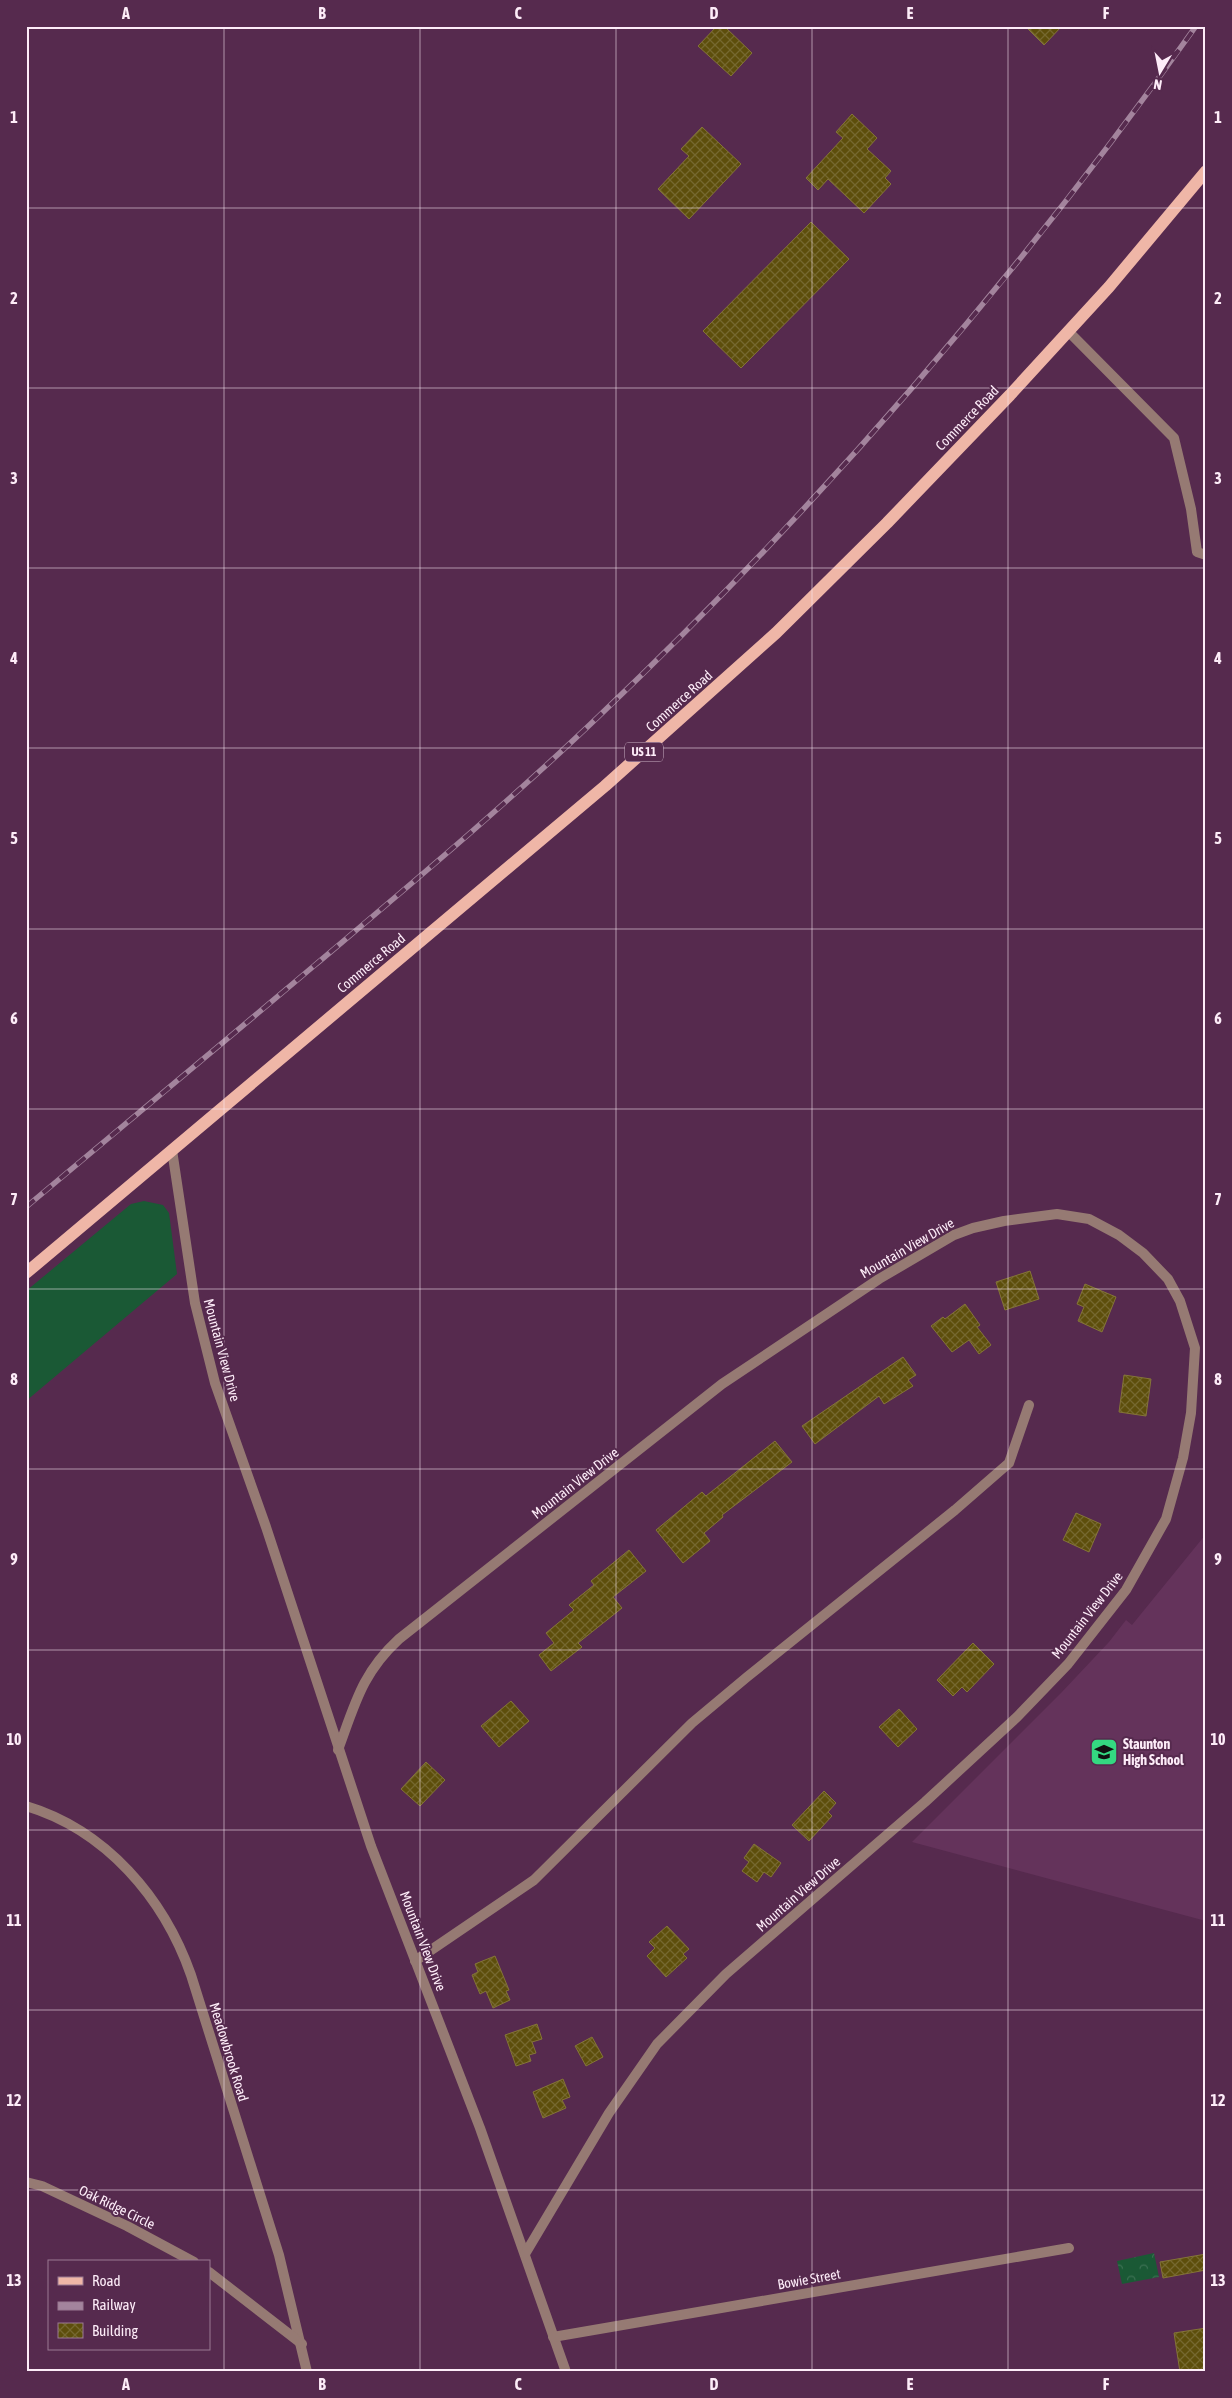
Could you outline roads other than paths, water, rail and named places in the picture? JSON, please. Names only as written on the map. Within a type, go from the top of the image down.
[{"type":"main road","name":"Commerce Road","points":[[26,1273],[523,856],[694,709],[776,633],[887,523],[1068,331],[1109,286],[1206,171]]},
{"type":"street","points":[[1068,331],[1174,438],[1191,509],[1197,552],[1206,555]]},
{"type":"street","name":"Mountain View Drive","points":[[172,1150],[195,1303],[212,1374],[298,1624],[371,1846],[525,2254],[566,2372]]},
{"type":"street","name":"Mountain View Drive","points":[[338,1750],[364,1681],[373,1665],[399,1639],[722,1384],[879,1279],[941,1242],[973,1228],[1004,1221],[1057,1214],[1082,1217],[1103,1225],[1136,1247],[1152,1261],[1175,1289],[1195,1348],[1188,1431],[1179,1476],[1166,1519],[1126,1590],[1068,1664],[1017,1717],[918,1808],[726,1974],[657,2044],[609,2113],[525,2254]]},
{"type":"street","points":[[415,1961],[534,1880],[692,1723],[747,1676],[955,1510],[1009,1463],[1030,1405]]},
{"type":"street","name":"Meadowbrook Road","points":[[26,1806],[72,1825],[111,1854],[140,1884],[172,1930],[190,1975],[279,2255],[302,2344],[307,2372]]},
{"type":"street","name":"Oak Ridge Circle","points":[[26,2182],[42,2186],[127,2226],[190,2260]]},
{"type":"street","name":"Bowie Street","points":[[553,2337],[1069,2248]]},
{"type":"street","points":[[210,2273],[302,2344]]},
{"type":"railway","points":[[26,1207],[459,843],[565,748],[680,637],[838,472],[914,386],[1060,208],[1196,26]]},
{"type":"place","name":"Staunton High School","points":[[1104,1752]]}]
